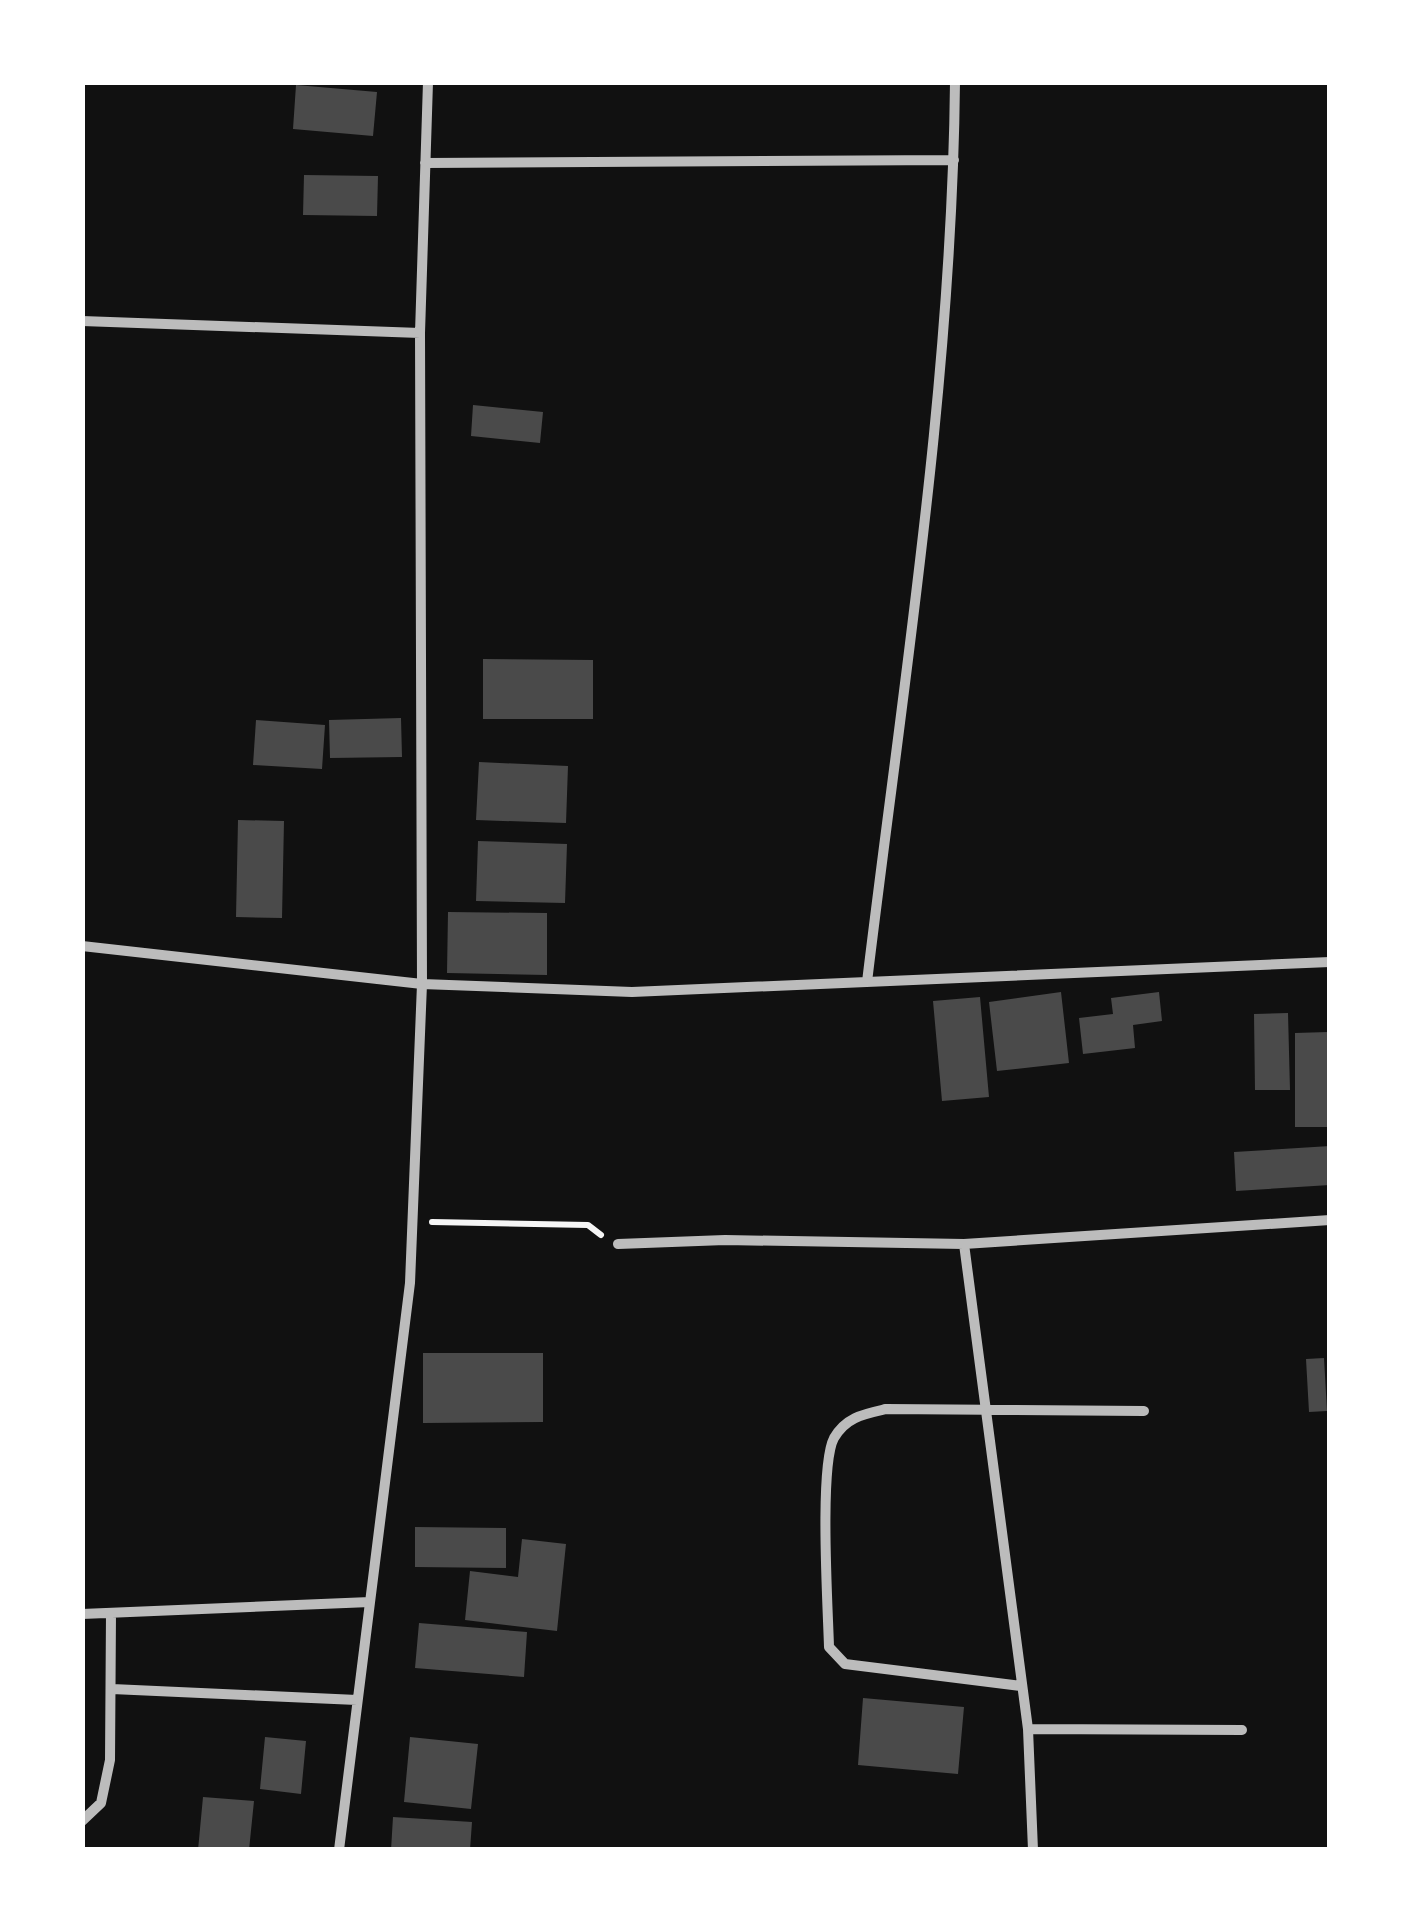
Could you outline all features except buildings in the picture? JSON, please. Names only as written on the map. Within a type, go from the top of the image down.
[{"type":"street","points":[[339,1850],[410,1282],[422,984],[420,334],[428,82]]},
{"type":"street","points":[[867,982],[935,413],[954,160],[955,82]]},
{"type":"street","points":[[425,163],[954,160]]},
{"type":"street","points":[[82,321],[420,334]]},
{"type":"street","points":[[82,946],[422,984],[632,992],[1330,962]]},
{"type":"street","points":[[613,1242],[964,1244],[1330,1220]]},
{"type":"street","points":[[964,1244],[982,1408],[1028,1729],[1033,1850]]},
{"type":"street","points":[[1021,1686],[845,1664],[830,1647],[825,1536],[832,1440],[854,1416],[886,1409],[1144,1411]]},
{"type":"street","points":[[82,1614],[370,1602]]},
{"type":"street","points":[[82,1821],[101,1802],[110,1760],[111,1614]]},
{"type":"street","points":[[112,1689],[358,1700]]},
{"type":"street","points":[[1028,1729],[1242,1730]]},
{"type":"path","points":[[410,1221],[588,1226],[613,1242]]}]
